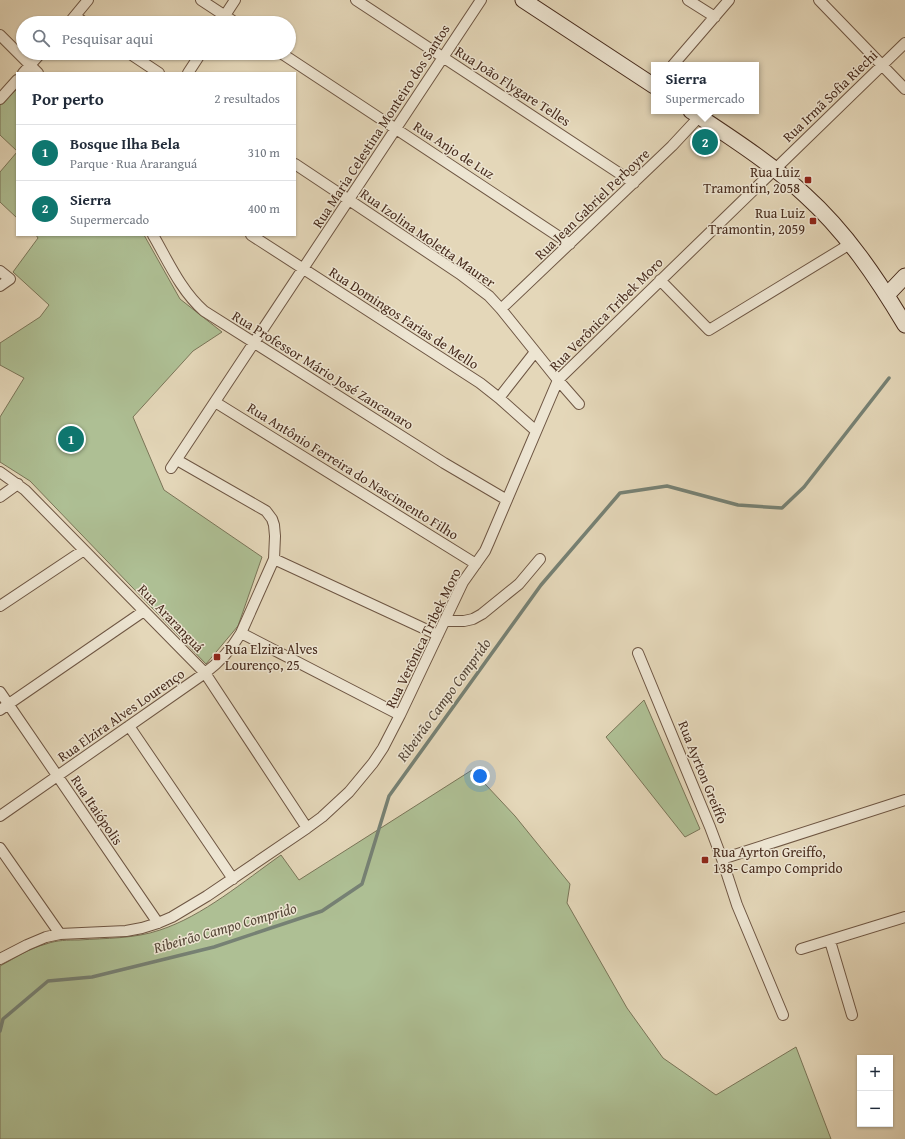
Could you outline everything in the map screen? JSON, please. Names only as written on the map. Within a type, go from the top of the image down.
[{"type":"main road","points":[[523,0],[651,84]]},
{"type":"main road","points":[[695,114],[774,169],[806,196],[830,220],[850,244],[887,295],[905,325]]},
{"type":"main road","points":[[887,295],[905,276]]},
{"type":"street","points":[[75,16],[88,0]]},
{"type":"street","points":[[201,0],[219,16]]},
{"type":"street","points":[[224,16],[235,0]]},
{"type":"street","name":"Rua João Flygare Telles","points":[[356,0],[634,183]]},
{"type":"street","name":"Rua Maria Celestina Monteiro dos Santos","points":[[274,558],[274,525],[269,514],[174,464],[481,0]]},
{"type":"street","points":[[688,0],[715,17]]},
{"type":"street","points":[[676,62],[729,0]]},
{"type":"street","points":[[819,0],[905,89]]},
{"type":"street","points":[[0,35],[16,51]]},
{"type":"street","name":"Rua Irmã Sofia Riechi","points":[[774,169],[905,43]]},
{"type":"street","points":[[25,60],[37,72]]},
{"type":"street","points":[[24,72],[35,60]]},
{"type":"street","points":[[140,60],[158,72]]},
{"type":"street","points":[[189,72],[196,60]]},
{"type":"street","name":"Rua Anjo de Luz","points":[[292,60],[570,244]]},
{"type":"street","points":[[0,99],[16,81]]},
{"type":"street","name":"Rua Jean Gabriel Perboyre","points":[[501,309],[672,146],[695,114]]},
{"type":"street","name":"Rua Izolina Moletta Maurer","points":[[296,165],[460,274],[489,296],[579,404]]},
{"type":"street","name":"Rua Verônica Tribek Moro","points":[[0,960],[36,940],[60,934],[120,932],[158,923],[190,907],[233,879],[307,828],[337,804],[373,763],[400,716],[463,582],[485,551],[558,380],[774,169]]},
{"type":"street","name":"Rua Professor Mário José Zancanaro","points":[[154,236],[184,288],[196,304],[213,318],[431,455],[507,500]]},
{"type":"street","name":"Rua Domingos Farias de Mello","points":[[253,236],[480,383],[536,431]]},
{"type":"street","points":[[660,280],[709,330],[850,244]]},
{"type":"street","points":[[0,271],[10,279],[0,286]]},
{"type":"street","points":[[499,398],[535,352]]},
{"type":"street","name":"Rua Antônio Ferreira do Nascimento Filho","points":[[215,402],[476,564]]},
{"type":"street","name":"Rua Araranguá","points":[[0,472],[18,484],[205,673],[307,828]]},
{"type":"street","points":[[0,497],[18,484]]},
{"type":"street","points":[[0,606],[84,550]]},
{"type":"street","points":[[274,558],[438,636]]},
{"type":"street","name":"Rua Elzira Alves Lourenço","points":[[0,816],[205,673],[223,658],[236,643],[242,633],[274,558]]},
{"type":"street","points":[[445,621],[464,621],[473,619],[482,614],[519,584],[540,559]]},
{"type":"street","points":[[4,707],[144,611]]},
{"type":"street","points":[[242,633],[400,716]]},
{"type":"street","name":"Rua Ayrton Greiffo","points":[[638,653],[710,827],[737,905],[783,1015]]},
{"type":"street","name":"Rua Itaiópolis","points":[[0,692],[4,707],[57,776],[158,923]]},
{"type":"street","points":[[129,726],[233,879]]},
{"type":"street","points":[[722,859],[905,800]]},
{"type":"street","points":[[0,848],[60,934]]},
{"type":"street","points":[[801,949],[905,917]]},
{"type":"street","points":[[830,941],[852,1016]]},
{"type":"green space","points":[[16,90],[16,150],[0,135],[0,105]]},
{"type":"green space","points":[[16,153],[16,217],[0,202],[0,172]]},
{"type":"green space","points":[[37,236],[145,236],[180,299],[222,332],[193,351],[133,417],[164,490],[262,557],[238,626],[206,664],[30,481],[0,462],[0,417],[24,378],[0,365],[0,343],[40,317],[49,305],[13,272],[38,238]]},
{"type":"green space","points":[[644,700],[700,829],[685,837],[606,737]]},
{"type":"green space","points":[[472,770],[515,816],[570,884],[567,903],[627,1008],[663,1058],[716,1095],[796,1047],[831,1139],[0,1139],[0,966],[34,948],[54,942],[130,937],[150,933],[176,924],[223,897],[281,855],[299,880]]},
{"type":"waterway","name":"Ribeirão Campo Comprido","points":[[0,1031],[3,1019],[48,981],[92,977],[214,947],[322,911],[362,884],[389,796],[541,585],[620,493],[667,486],[738,505],[782,508],[804,487],[889,378]]},
{"type":"place","name":"Sierra","points":[[705,142]]},
{"type":"place","name":"Rua Luiz Tramontin, 2058","points":[[808,180]]},
{"type":"place","name":"Rua Luiz Tramontin, 2059","points":[[813,221]]},
{"type":"place","name":"Bosque Ilha Bela","points":[[71,439]]},
{"type":"place","name":"Rua Elzira Alves Lourenço, 25","points":[[217,657]]},
{"type":"place","name":"Rua Ayrton Greiffo, 138- Campo Comprido","points":[[705,860]]}]
